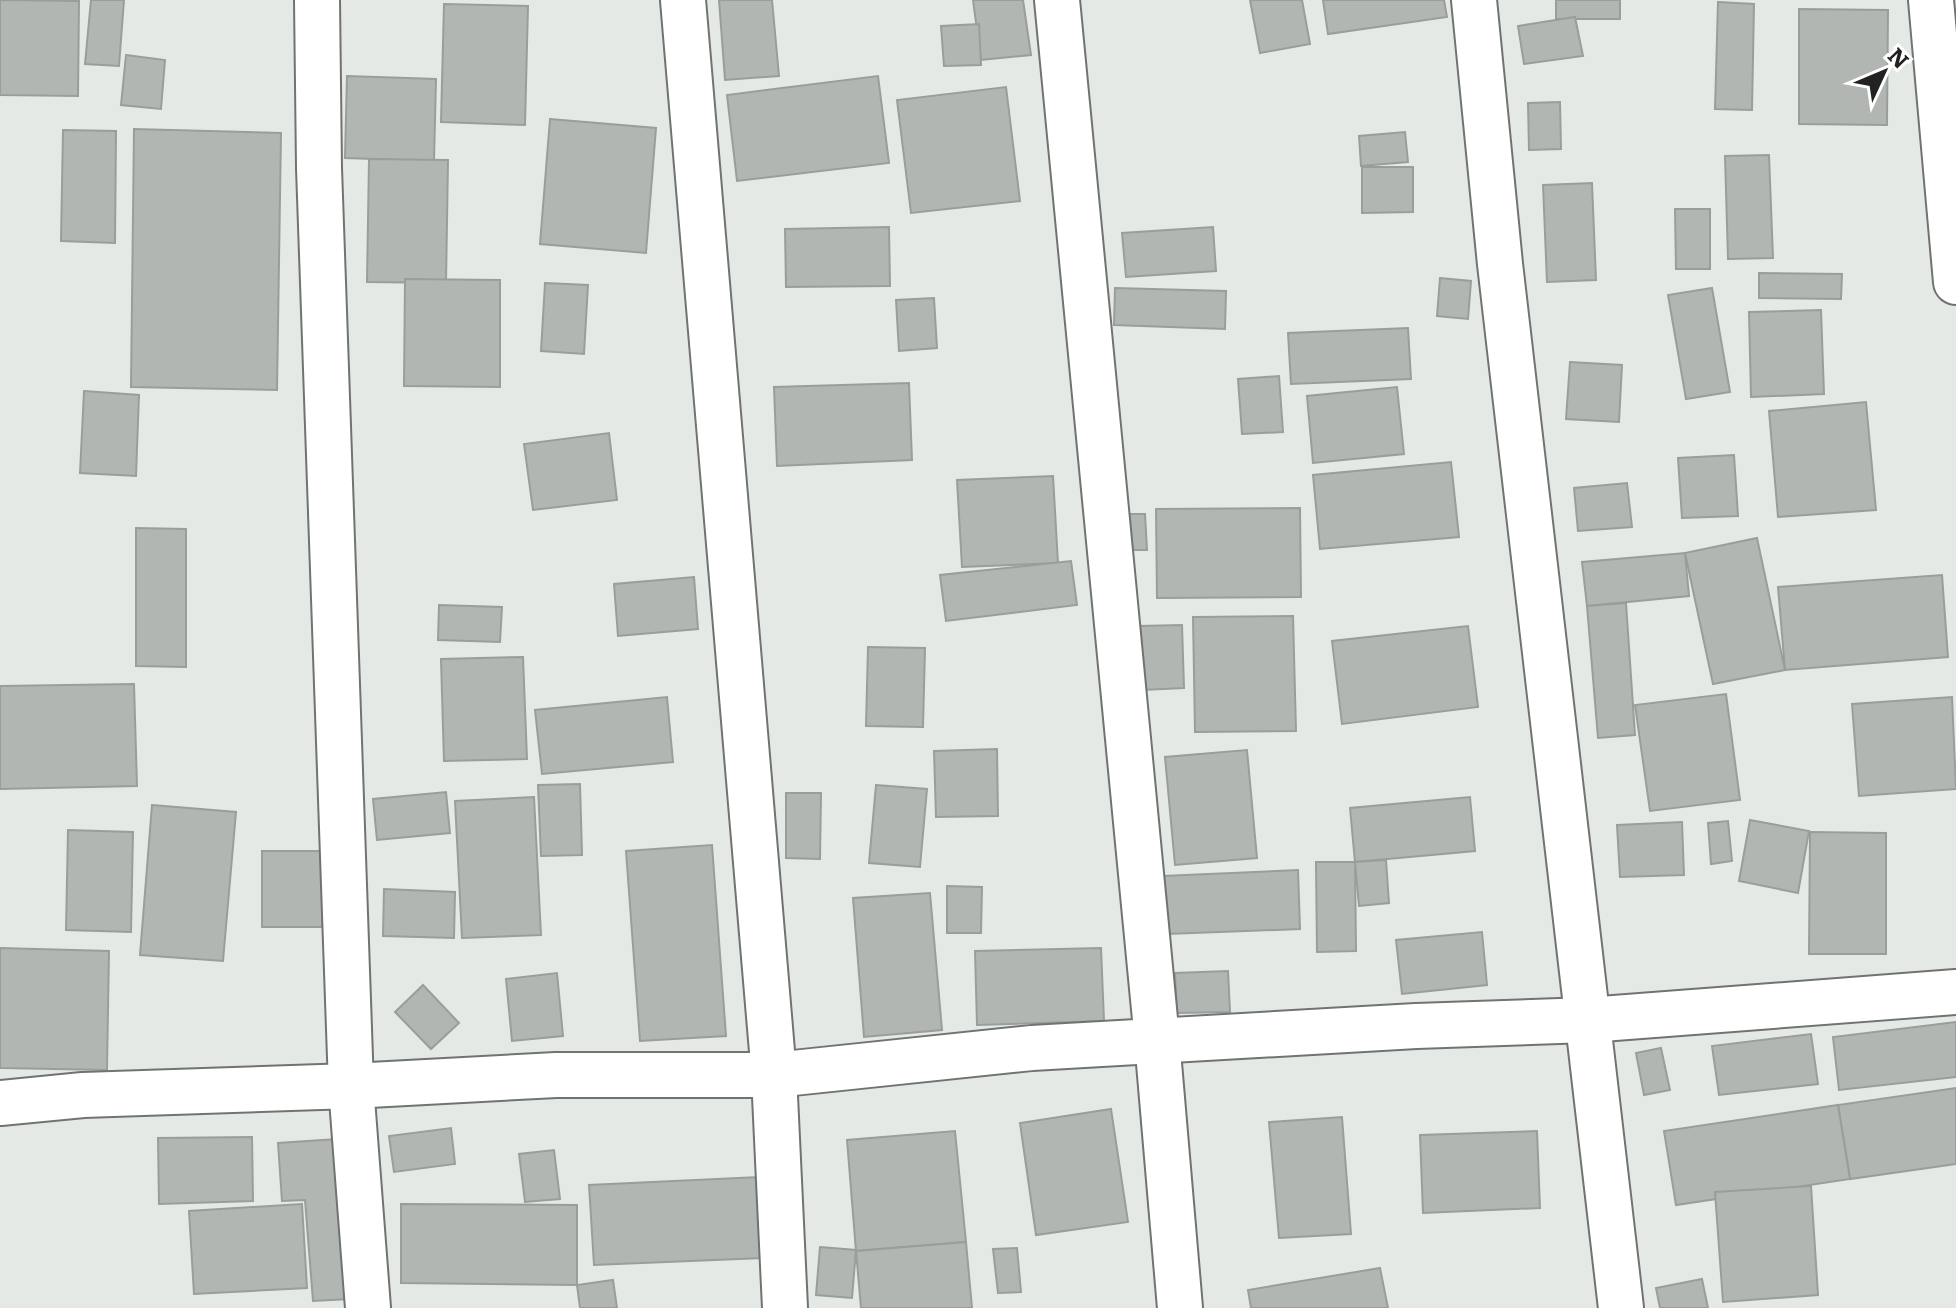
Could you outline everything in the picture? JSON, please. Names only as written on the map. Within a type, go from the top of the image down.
[{"type":"street","points":[[317,0],[319,168],[351,1086],[368,1308]]},
{"type":"street","points":[[683,0],[774,1075],[785,1308]]},
{"type":"street","points":[[1057,0],[1180,1308]]},
{"type":"street","points":[[1474,0],[1500,264],[1621,1308]]},
{"type":"street","points":[[1931,0],[1956,282]]},
{"type":"street","points":[[0,1103],[83,1095],[556,1075],[774,1075],[1032,1048],[1416,1026],[1588,1020],[1956,992]]},
{"type":"building","points":[[0,0],[79,1],[78,96],[0,95]]},
{"type":"building","points":[[91,0],[124,0],[119,66],[85,64]]},
{"type":"building","points":[[719,0],[772,0],[779,76],[725,80]]},
{"type":"building","points":[[973,0],[1023,0],[1031,55],[981,60]]},
{"type":"building","points":[[1250,0],[1302,0],[1310,44],[1260,53]]},
{"type":"building","points":[[1323,0],[1444,0],[1447,17],[1328,34]]},
{"type":"building","points":[[1556,0],[1620,0],[1620,19],[1556,19]]},
{"type":"building","points":[[1718,2],[1754,4],[1752,110],[1715,109]]},
{"type":"building","points":[[444,4],[528,6],[525,125],[441,122]]},
{"type":"building","points":[[1799,9],[1888,10],[1887,125],[1799,124]]},
{"type":"building","points":[[1575,17],[1583,56],[1524,64],[1518,26]]},
{"type":"building","points":[[979,24],[981,65],[944,66],[941,26]]},
{"type":"building","points":[[126,55],[165,60],[161,109],[121,105]]},
{"type":"building","points":[[347,76],[436,79],[434,161],[345,158]]},
{"type":"building","points":[[878,76],[889,163],[737,181],[727,95]]},
{"type":"building","points":[[1006,87],[1020,201],[911,213],[897,100]]},
{"type":"building","points":[[1560,102],[1561,149],[1529,150],[1528,103]]},
{"type":"building","points":[[550,119],[656,128],[646,253],[540,244]]},
{"type":"building","points":[[134,129],[281,133],[277,390],[131,387]]},
{"type":"building","points":[[63,130],[116,131],[115,243],[61,241]]},
{"type":"building","points":[[1405,132],[1408,162],[1361,166],[1359,136]]},
{"type":"building","points":[[1769,155],[1773,258],[1728,259],[1725,156]]},
{"type":"building","points":[[369,159],[448,160],[446,283],[367,282]]},
{"type":"building","points":[[1362,167],[1413,167],[1413,212],[1362,213]]},
{"type":"building","points":[[1592,183],[1596,280],[1547,282],[1543,185]]},
{"type":"building","points":[[1675,209],[1710,209],[1710,269],[1676,269]]},
{"type":"building","points":[[889,227],[890,286],[786,287],[785,229]]},
{"type":"building","points":[[1213,227],[1216,271],[1126,277],[1122,233]]},
{"type":"building","points":[[1759,273],[1842,274],[1841,299],[1759,298]]},
{"type":"building","points":[[1440,278],[1471,281],[1468,319],[1437,316]]},
{"type":"building","points":[[405,279],[500,280],[500,387],[404,386]]},
{"type":"building","points":[[545,283],[588,285],[584,354],[541,351]]},
{"type":"building","points":[[1115,288],[1226,291],[1225,329],[1114,325]]},
{"type":"building","points":[[1712,288],[1730,392],[1686,399],[1668,295]]},
{"type":"building","points":[[934,298],[937,348],[899,351],[896,300]]},
{"type":"building","points":[[1821,310],[1824,394],[1751,397],[1749,312]]},
{"type":"building","points":[[1408,328],[1411,379],[1291,384],[1288,333]]},
{"type":"building","points":[[1570,362],[1622,365],[1619,422],[1566,419]]},
{"type":"building","points":[[1279,376],[1283,432],[1242,434],[1238,379]]},
{"type":"building","points":[[909,383],[912,460],[777,466],[774,387]]},
{"type":"building","points":[[1397,387],[1404,454],[1313,463],[1307,396]]},
{"type":"building","points":[[84,391],[139,395],[136,476],[80,473]]},
{"type":"building","points":[[1866,402],[1876,510],[1778,517],[1769,411]]},
{"type":"building","points":[[609,433],[617,500],[533,510],[524,444]]},
{"type":"building","points":[[1734,455],[1738,516],[1682,518],[1678,458]]},
{"type":"building","points":[[1451,462],[1459,537],[1320,549],[1313,475]]},
{"type":"building","points":[[1053,476],[1058,563],[962,567],[957,480]]},
{"type":"building","points":[[1627,483],[1632,527],[1578,531],[1574,488]]},
{"type":"building","points":[[1300,508],[1301,597],[1157,598],[1156,509]]},
{"type":"building","points":[[1125,514],[1145,514],[1147,550],[1126,550]]},
{"type":"building","points":[[136,528],[186,529],[186,667],[136,666]]},
{"type":"building","points":[[1757,538],[1785,670],[1713,684],[1685,553]]},
{"type":"building","points":[[1685,553],[1689,596],[1587,606],[1582,562]]},
{"type":"building","points":[[1071,561],[1077,605],[946,621],[940,575]]},
{"type":"building","points":[[1942,575],[1948,657],[1785,670],[1778,587]]},
{"type":"building","points":[[694,577],[698,629],[618,636],[614,584]]},
{"type":"building","points":[[1626,603],[1635,735],[1598,738],[1587,606]]},
{"type":"building","points":[[439,605],[502,607],[500,642],[438,640]]},
{"type":"building","points":[[1293,616],[1296,731],[1195,732],[1193,617]]},
{"type":"building","points":[[1182,625],[1184,688],[1142,690],[1139,626]]},
{"type":"building","points":[[1468,626],[1478,707],[1342,724],[1332,641]]},
{"type":"building","points":[[868,647],[925,648],[923,727],[866,726]]},
{"type":"building","points":[[523,657],[527,759],[444,761],[441,659]]},
{"type":"building","points":[[134,684],[137,786],[0,789],[0,686]]},
{"type":"building","points":[[1726,694],[1740,800],[1650,811],[1635,705]]},
{"type":"building","points":[[667,697],[673,762],[542,774],[535,710]]},
{"type":"building","points":[[1952,697],[1956,789],[1859,796],[1852,704]]},
{"type":"building","points":[[997,749],[998,816],[936,817],[934,751]]},
{"type":"building","points":[[1247,750],[1257,858],[1175,865],[1165,757]]},
{"type":"building","points":[[580,784],[582,855],[541,856],[538,785]]},
{"type":"building","points":[[876,785],[927,789],[920,867],[869,863]]},
{"type":"building","points":[[446,792],[450,833],[377,840],[373,799]]},
{"type":"building","points":[[786,793],[821,793],[820,859],[786,858]]},
{"type":"building","points":[[534,797],[541,935],[462,938],[455,801]]},
{"type":"building","points":[[1470,797],[1475,851],[1355,862],[1350,808]]},
{"type":"building","points":[[152,805],[236,812],[223,961],[140,955]]},
{"type":"building","points":[[1750,820],[1809,831],[1798,893],[1739,881]]},
{"type":"building","points":[[1728,821],[1732,861],[1711,864],[1708,823]]},
{"type":"building","points":[[1682,822],[1684,875],[1620,877],[1617,825]]},
{"type":"building","points":[[68,830],[133,832],[131,932],[66,930]]},
{"type":"building","points":[[1810,832],[1886,833],[1886,954],[1809,954]]},
{"type":"building","points":[[712,845],[726,1036],[640,1041],[626,851]]},
{"type":"building","points":[[262,851],[322,851],[322,927],[262,927]]},
{"type":"building","points":[[1386,860],[1389,903],[1359,906],[1355,862]]},
{"type":"building","points":[[1316,862],[1355,862],[1356,951],[1317,952]]},
{"type":"building","points":[[1298,870],[1300,929],[1167,934],[1163,876]]},
{"type":"building","points":[[947,886],[982,887],[981,933],[947,933]]},
{"type":"building","points":[[384,889],[455,892],[454,938],[383,936]]},
{"type":"building","points":[[930,893],[942,1030],[864,1037],[853,898]]},
{"type":"building","points":[[1482,932],[1487,985],[1402,994],[1396,940]]},
{"type":"building","points":[[0,948],[109,951],[107,1070],[0,1068]]},
{"type":"building","points":[[1101,948],[1104,1021],[977,1025],[975,951]]},
{"type":"building","points":[[1228,971],[1230,1012],[1177,1013],[1175,973]]},
{"type":"building","points":[[557,973],[563,1036],[512,1041],[506,979]]},
{"type":"building","points":[[423,985],[459,1023],[431,1049],[395,1012]]},
{"type":"building","points":[[1956,1022],[1956,1077],[1839,1090],[1833,1037]]},
{"type":"building","points":[[1811,1034],[1818,1084],[1719,1095],[1712,1046]]},
{"type":"building","points":[[1661,1048],[1670,1090],[1644,1095],[1636,1053]]},
{"type":"building","points":[[1956,1088],[1956,1164],[1850,1179],[1838,1105]]},
{"type":"building","points":[[1838,1105],[1850,1179],[1676,1205],[1664,1131]]},
{"type":"building","points":[[1111,1109],[1128,1222],[1036,1235],[1020,1123]]},
{"type":"building","points":[[1342,1117],[1351,1234],[1279,1238],[1269,1122]]},
{"type":"building","points":[[451,1128],[455,1164],[394,1172],[389,1136]]},
{"type":"building","points":[[955,1131],[966,1242],[856,1251],[847,1140]]},
{"type":"building","points":[[1537,1131],[1540,1208],[1423,1213],[1420,1135]]},
{"type":"building","points":[[252,1137],[253,1201],[159,1204],[158,1138]]},
{"type":"building","points":[[337,1139],[350,1299],[313,1301],[305,1200],[282,1201],[278,1143]]},
{"type":"building","points":[[554,1150],[560,1199],[525,1202],[519,1154]]},
{"type":"building","points":[[759,1177],[763,1258],[594,1265],[589,1185]]},
{"type":"building","points":[[1811,1186],[1818,1295],[1723,1302],[1715,1192]]},
{"type":"building","points":[[302,1204],[307,1288],[194,1294],[189,1211]]},
{"type":"building","points":[[401,1204],[577,1205],[577,1285],[401,1283]]},
{"type":"building","points":[[966,1242],[972,1308],[861,1308],[856,1251]]},
{"type":"building","points":[[820,1247],[856,1250],[852,1298],[816,1295]]},
{"type":"building","points":[[1017,1248],[1021,1292],[998,1293],[993,1249]]},
{"type":"building","points":[[1380,1268],[1388,1308],[1251,1308],[1248,1290]]},
{"type":"building","points":[[1702,1279],[1708,1308],[1660,1308],[1656,1288]]},
{"type":"building","points":[[613,1280],[617,1308],[580,1308],[577,1285]]}]
